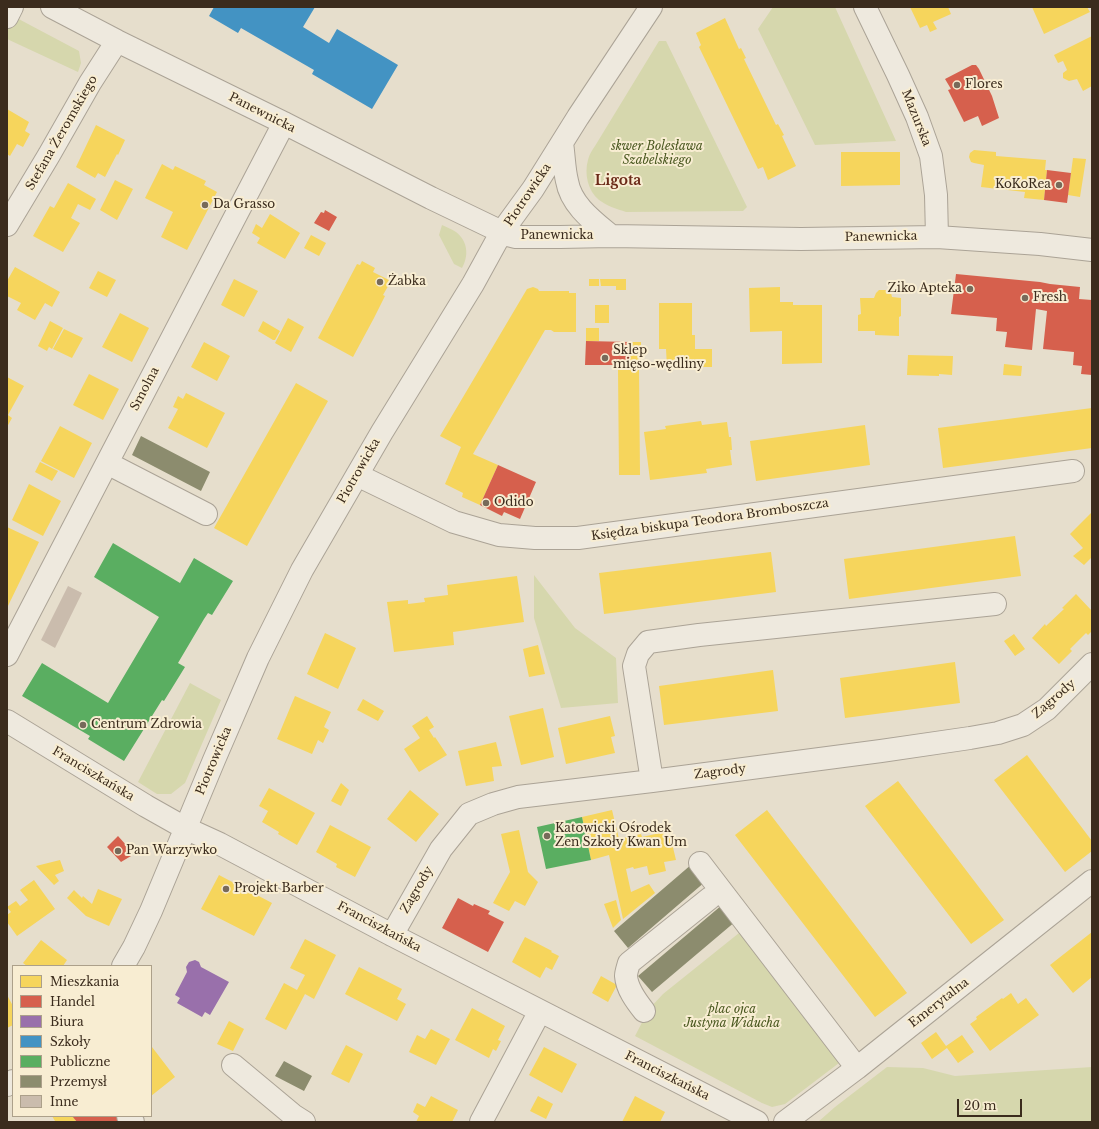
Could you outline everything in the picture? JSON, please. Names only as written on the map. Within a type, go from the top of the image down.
[{"type":"street","points":[[7,17],[12,7]]},
{"type":"street","name":"Panewnicka","points":[[52,7],[431,198],[502,233],[516,237],[611,236],[801,239],[937,237],[1020,242],[1092,250]]},
{"type":"street","name":"Piotrowicka","points":[[124,965],[151,911],[233,715],[271,632],[302,570],[382,432],[473,284],[502,233],[533,189],[578,117],[651,7]]},
{"type":"street","name":"Mazurska","points":[[865,7],[917,117],[931,156],[936,195],[937,237]]},
{"type":"street","name":"Stefana Żeromskiego","points":[[7,225],[90,83],[117,41]]},
{"type":"street","name":"Smolna","points":[[7,654],[284,123]]},
{"type":"street","points":[[562,143],[567,182],[574,200],[584,212],[611,236]]},
{"type":"street","points":[[107,463],[206,514]]},
{"type":"street","name":"Księdza biskupa Teodora Bromboszcza","points":[[357,476],[458,523],[499,535],[535,538],[565,538],[1073,471]]},
{"type":"street","points":[[652,781],[634,666],[638,654],[648,642],[995,604]]},
{"type":"street","name":"Zagrody","points":[[392,935],[441,849],[470,814],[493,804],[518,797],[888,750],[998,733],[1023,725],[1047,709],[1092,664]]},
{"type":"street","name":"Franciszkańska","points":[[7,721],[146,806],[186,828],[220,844],[392,935],[757,1122]]},
{"type":"street","points":[[700,863],[857,1068]]},
{"type":"street","name":"Emerytalna","points":[[785,1122],[857,1068],[1092,882]]},
{"type":"street","points":[[644,1010],[636,1001],[628,984],[626,974],[629,963],[710,898]]},
{"type":"street","points":[[482,1122],[540,1011]]},
{"type":"street","points":[[233,1065],[304,1122]]},
{"type":"green space","points":[[773,7],[835,7],[896,141],[815,145],[758,29]]},
{"type":"green space","points":[[13,16],[79,51],[81,63],[78,72],[7,39],[7,28]]},
{"type":"green space","name":"skwer Bolesława Szabelskiego","points":[[659,41],[666,41],[747,207],[743,211],[626,212],[609,206],[599,200],[592,192],[586,171],[588,158]]},
{"type":"green space","points":[[442,225],[456,232],[465,244],[466,259],[462,268],[454,264],[439,235]]},
{"type":"green space","points":[[534,575],[575,628],[616,658],[618,703],[561,708],[534,618]]},
{"type":"green space","points":[[190,683],[221,700],[185,783],[171,794],[157,794],[138,782]]},
{"type":"green space","name":"plac ojca Justyna Widucha","points":[[744,929],[841,1057],[839,1063],[785,1104],[772,1107],[635,1036],[649,1009],[663,994]]},
{"type":"green space","points":[[887,1067],[923,1068],[955,1076],[1092,1067],[1092,1122],[818,1122]]},
{"type":"building: Mieszkania","points":[[910,7],[948,7],[951,14],[933,22],[937,29],[930,32],[927,25],[920,28]]},
{"type":"building: Mieszkania","points":[[1032,7],[1087,7],[1090,12],[1044,34]]},
{"type":"building: Mieszkania","points":[[725,18],[739,49],[741,48],[746,58],[744,59],[776,125],[778,124],[784,135],[782,136],[796,166],[768,180],[763,167],[758,169],[699,47],[701,45],[696,33]]},
{"type":"building: Mieszkania","points":[[1092,36],[1092,86],[1083,91],[1077,79],[1069,81],[1063,78],[1063,73],[1067,70],[1063,61],[1058,63],[1054,55]]},
{"type":"building: Mieszkania","points":[[7,109],[29,122],[25,131],[30,134],[23,147],[17,144],[10,156],[7,154]]},
{"type":"building: Mieszkania","points":[[96,125],[125,140],[105,177],[98,173],[95,178],[76,167]]},
{"type":"building: Mieszkania","points":[[974,150],[996,152],[996,156],[1046,160],[1045,170],[1047,170],[1044,200],[1024,198],[1025,192],[981,187],[984,165],[971,162],[969,157],[970,153]]},
{"type":"building: Mieszkania","points":[[841,152],[900,152],[900,185],[841,186]]},
{"type":"building: Mieszkania","points":[[1073,158],[1086,159],[1080,197],[1068,195]]},
{"type":"building: Mieszkania","points":[[162,164],[173,170],[175,166],[206,181],[204,185],[217,192],[187,250],[161,237],[173,212],[145,198]]},
{"type":"building: Mieszkania","points":[[115,180],[133,189],[117,220],[100,210]]},
{"type":"building: Mieszkania","points":[[68,183],[96,199],[90,210],[78,204],[71,218],[80,223],[63,252],[33,236],[50,206],[54,208]]},
{"type":"building: Mieszkania","points":[[270,214],[300,233],[285,259],[257,243],[260,238],[252,233],[256,224],[262,228]]},
{"type":"building: Mieszkania","points":[[311,235],[326,243],[319,256],[304,248]]},
{"type":"building: Mieszkania","points":[[362,261],[375,268],[373,272],[391,281],[383,295],[385,296],[374,318],[353,357],[318,338],[357,264],[360,265]]},
{"type":"building: Mieszkania","points":[[15,267],[60,292],[52,307],[45,303],[35,320],[17,310],[21,303],[7,296],[7,281]]},
{"type":"building: Mieszkania","points":[[98,271],[116,280],[107,297],[89,288]]},
{"type":"building: Mieszkania","points":[[234,279],[258,291],[244,317],[221,305]]},
{"type":"building: Mieszkania","points":[[589,279],[599,279],[599,286],[589,286]]},
{"type":"building: Mieszkania","points":[[600,279],[626,279],[626,290],[616,290],[616,286],[601,286]]},
{"type":"building: Mieszkania","points":[[533,287],[539,291],[569,291],[569,293],[576,293],[576,332],[554,332],[551,330],[545,330],[473,454],[498,465],[480,505],[462,497],[463,493],[445,484],[461,447],[440,436],[527,289]]},
{"type":"building: Mieszkania","points":[[780,287],[780,302],[793,302],[793,305],[822,305],[822,363],[782,364],[782,331],[750,332],[749,288]]},
{"type":"building: Mieszkania","points":[[879,290],[885,290],[891,293],[892,297],[901,298],[899,336],[875,335],[875,331],[858,331],[858,315],[861,314],[860,298],[874,298]]},
{"type":"building: Mieszkania","points":[[659,303],[692,303],[692,335],[695,335],[695,349],[712,349],[712,367],[667,367],[666,349],[659,349]]},
{"type":"building: Mieszkania","points":[[595,305],[609,305],[609,323],[595,323]]},
{"type":"building: Mieszkania","points":[[120,313],[149,328],[132,362],[102,347]]},
{"type":"building: Mieszkania","points":[[288,318],[304,327],[291,352],[275,343]]},
{"type":"building: Mieszkania","points":[[50,321],[63,328],[52,349],[49,347],[47,351],[38,346]]},
{"type":"building: Mieszkania","points":[[263,321],[280,331],[275,340],[258,331]]},
{"type":"building: Mieszkania","points":[[586,328],[599,328],[599,341],[586,341]]},
{"type":"building: Mieszkania","points":[[64,329],[83,338],[72,358],[53,349]]},
{"type":"building: Mieszkania","points":[[204,342],[230,356],[217,381],[191,367]]},
{"type":"building: Mieszkania","points":[[630,342],[641,342],[641,365],[639,365],[640,475],[619,475],[618,365],[630,365]]},
{"type":"building: Mieszkania","points":[[908,355],[953,356],[952,375],[907,375]]},
{"type":"building: Mieszkania","points":[[1004,364],[1022,366],[1021,376],[1003,375]]},
{"type":"building: Mieszkania","points":[[89,374],[119,389],[103,420],[73,405]]},
{"type":"building: Mieszkania","points":[[7,377],[24,386],[8,415],[12,418],[7,427]]},
{"type":"building: Mieszkania","points":[[296,383],[328,401],[247,546],[214,528]]},
{"type":"building: Mieszkania","points":[[186,393],[225,413],[207,448],[168,428],[178,409],[173,407],[178,396],[183,399]]},
{"type":"building: Mieszkania","points":[[1092,408],[1092,448],[943,468],[938,428]]},
{"type":"building: Mieszkania","points":[[701,421],[702,425],[727,422],[729,437],[731,437],[732,450],[730,450],[732,465],[706,469],[707,473],[650,480],[644,432],[666,429],[665,426]]},
{"type":"building: Mieszkania","points":[[865,425],[870,465],[756,481],[750,441]]},
{"type":"building: Mieszkania","points":[[60,426],[92,443],[74,478],[41,461]]},
{"type":"building: Mieszkania","points":[[40,462],[58,471],[52,481],[35,472]]},
{"type":"building: Mieszkania","points":[[29,484],[61,501],[43,536],[12,520]]},
{"type":"building: Mieszkania","points":[[1092,512],[1092,557],[1084,565],[1073,556],[1083,548],[1070,534]]},
{"type":"building: Mieszkania","points":[[7,527],[39,542],[7,608]]},
{"type":"building: Mieszkania","points":[[1015,536],[1021,576],[849,599],[844,559]]},
{"type":"building: Mieszkania","points":[[771,552],[776,592],[604,614],[599,573]]},
{"type":"building: Mieszkania","points":[[517,576],[524,622],[453,632],[454,645],[394,652],[387,602],[408,600],[408,604],[425,602],[424,598],[448,595],[447,585]]},
{"type":"building: Mieszkania","points":[[1076,594],[1092,611],[1092,631],[1088,635],[1086,633],[1070,649],[1072,651],[1059,664],[1032,638],[1045,624],[1046,626],[1064,609],[1062,608]]},
{"type":"building: Mieszkania","points":[[325,633],[356,648],[338,689],[307,674]]},
{"type":"building: Mieszkania","points":[[1014,634],[1025,649],[1015,656],[1004,641]]},
{"type":"building: Mieszkania","points":[[538,645],[545,674],[529,677],[523,649]]},
{"type":"building: Mieszkania","points":[[955,662],[960,703],[845,718],[840,678]]},
{"type":"building: Mieszkania","points":[[773,670],[778,711],[664,725],[659,686]]},
{"type":"building: Mieszkania","points":[[295,696],[331,712],[324,727],[329,730],[323,743],[318,740],[312,754],[277,739]]},
{"type":"building: Mieszkania","points":[[363,699],[384,711],[378,721],[357,710]]},
{"type":"building: Mieszkania","points":[[543,708],[554,757],[521,765],[509,716]]},
{"type":"building: Mieszkania","points":[[427,716],[434,727],[429,730],[447,755],[419,772],[404,749],[420,738],[412,726]]},
{"type":"building: Mieszkania","points":[[610,716],[615,736],[611,737],[615,753],[566,764],[558,728]]},
{"type":"building: Mieszkania","points":[[496,742],[502,766],[492,767],[494,781],[466,786],[458,751]]},
{"type":"building: Mieszkania","points":[[1027,755],[1092,841],[1092,851],[1065,872],[994,780]]},
{"type":"building: Mieszkania","points":[[898,781],[1004,920],[971,944],[865,806]]},
{"type":"building: Mieszkania","points":[[341,783],[349,790],[341,806],[331,801]]},
{"type":"building: Mieszkania","points":[[269,788],[315,813],[297,845],[278,834],[279,832],[262,822],[268,811],[259,806]]},
{"type":"building: Mieszkania","points":[[410,790],[439,814],[416,842],[387,819]]},
{"type":"building: Mieszkania","points":[[612,810],[619,839],[641,834],[642,837],[669,831],[676,860],[664,862],[666,871],[649,875],[647,866],[626,869],[631,892],[649,884],[655,893],[623,919],[609,855],[591,860],[582,817]]},
{"type":"building: Mieszkania","points":[[767,810],[907,993],[875,1017],[735,835]]},
{"type":"building: Mieszkania","points":[[330,825],[371,847],[355,877],[336,867],[337,864],[316,852]]},
{"type":"building: Mieszkania","points":[[519,830],[528,872],[538,882],[525,906],[515,901],[509,911],[493,903],[510,872],[501,834]]},
{"type":"building: Mieszkania","points":[[60,860],[64,871],[55,875],[59,881],[54,885],[36,866]]},
{"type":"building: Mieszkania","points":[[219,875],[272,903],[254,936],[201,909]]},
{"type":"building: Mieszkania","points":[[34,880],[55,909],[17,936],[7,922],[7,915],[11,912],[7,907],[16,901],[20,906],[28,900],[20,890]]},
{"type":"building: Mieszkania","points":[[98,889],[122,899],[109,926],[86,916],[67,898],[74,890],[82,898],[83,896],[92,904]]},
{"type":"building: Mieszkania","points":[[616,900],[621,920],[613,928],[604,904]]},
{"type":"building: Mieszkania","points":[[1092,932],[1092,977],[1073,993],[1050,965]]},
{"type":"building: Mieszkania","points":[[525,937],[559,956],[552,970],[546,967],[540,978],[512,962]]},
{"type":"building: Mieszkania","points":[[305,939],[336,955],[314,999],[305,994],[286,1030],[265,1019],[284,983],[297,990],[305,975],[290,968]]},
{"type":"building: Mieszkania","points":[[41,940],[67,960],[64,965],[26,965],[23,963]]},
{"type":"building: Mieszkania","points":[[359,967],[402,989],[397,999],[406,1004],[397,1021],[345,994]]},
{"type":"building: Mieszkania","points":[[601,976],[617,985],[608,1002],[592,993]]},
{"type":"building: Mieszkania","points":[[1011,993],[1018,1004],[1026,998],[1039,1015],[990,1051],[970,1024],[977,1019],[976,1017]]},
{"type":"building: Mieszkania","points":[[7,995],[12,1004],[12,1026],[7,1028]]},
{"type":"building: Mieszkania","points":[[472,1008],[505,1026],[498,1040],[501,1041],[496,1051],[493,1049],[489,1058],[455,1040]]},
{"type":"building: Mieszkania","points":[[229,1021],[244,1029],[233,1051],[217,1044]]},
{"type":"building: Mieszkania","points":[[431,1029],[450,1039],[436,1065],[409,1052],[417,1035],[425,1039]]},
{"type":"building: Mieszkania","points":[[936,1032],[946,1046],[962,1035],[974,1052],[958,1063],[947,1048],[932,1059],[921,1043]]},
{"type":"building: Mieszkania","points":[[346,1045],[363,1054],[349,1083],[331,1074]]},
{"type":"building: Mieszkania","points":[[152,1047],[175,1077],[152,1095]]},
{"type":"building: Mieszkania","points":[[544,1047],[577,1064],[562,1093],[529,1075]]},
{"type":"building: Mieszkania","points":[[431,1096],[458,1110],[452,1122],[416,1122],[419,1116],[413,1112],[417,1103],[425,1107]]},
{"type":"building: Mieszkania","points":[[538,1096],[553,1104],[546,1119],[530,1111]]},
{"type":"building: Mieszkania","points":[[635,1096],[665,1112],[660,1122],[622,1122]]},
{"type":"building: Mieszkania","points":[[53,1117],[73,1117],[77,1122],[53,1122],[55,1121]]},
{"type":"building: Handel","points":[[972,65],[976,65],[979,69],[992,96],[999,118],[982,126],[978,116],[964,122],[948,90],[951,89],[945,79]]},
{"type":"building: Handel","points":[[1047,170],[1071,173],[1067,203],[1044,200]]},
{"type":"building: Handel","points":[[325,210],[337,217],[329,231],[314,223],[321,212],[324,213]]},
{"type":"building: Handel","points":[[956,274],[1080,287],[1079,299],[1092,300],[1092,375],[1081,374],[1082,366],[1073,365],[1074,352],[1043,349],[1047,311],[1036,309],[1032,350],[1005,347],[1007,332],[996,331],[997,318],[951,314]]},
{"type":"building: Handel","points":[[586,341],[630,342],[630,365],[585,365]]},
{"type":"building: Handel","points":[[498,465],[536,482],[520,519],[504,512],[502,516],[480,505]]},
{"type":"building: Handel","points":[[118,836],[127,846],[131,856],[121,862],[107,847]]},
{"type":"building: Handel","points":[[458,898],[473,906],[474,904],[490,911],[488,914],[504,922],[488,952],[442,928]]},
{"type":"building: Handel","points":[[73,1117],[120,1117],[123,1122],[77,1122]]},
{"type":"building: Biura","points":[[195,960],[199,962],[201,967],[229,982],[210,1015],[205,1012],[202,1017],[177,1003],[180,998],[175,995],[187,972],[186,967],[189,962]]},
{"type":"building: Szkoły","points":[[214,7],[315,7],[303,27],[329,43],[337,29],[398,65],[372,109],[312,74],[314,70],[241,28],[238,33],[209,16]]},
{"type":"building: Publiczne","points":[[113,543],[180,583],[194,558],[233,581],[212,615],[208,613],[204,619],[178,663],[185,667],[164,701],[162,700],[124,761],[88,739],[90,736],[22,696],[42,663],[108,703],[159,617],[94,577]]},
{"type":"building: Publiczne","points":[[582,817],[591,860],[546,869],[537,827]]},
{"type":"building: Przemysł","points":[[141,436],[210,472],[201,491],[132,455]]},
{"type":"building: Przemysł","points":[[692,864],[706,881],[628,948],[614,931]]},
{"type":"building: Przemysł","points":[[722,905],[736,921],[652,992],[638,976]]},
{"type":"building: Przemysł","points":[[284,1061],[312,1076],[304,1091],[275,1076]]},
{"type":"building: Inne","points":[[68,586],[82,593],[55,648],[41,640]]},
{"type":"place","name":"Flores","points":[[957,85]]},
{"type":"place","name":"KoKoRea","points":[[1059,185]]},
{"type":"place","name":"Da Grasso","points":[[205,205]]},
{"type":"place","name":"Żabka","points":[[380,282]]},
{"type":"place","name":"Ziko Apteka","points":[[970,289]]},
{"type":"place","name":"Fresh","points":[[1025,298]]},
{"type":"place","name":"Sklep mięso-wędliny","points":[[605,358]]},
{"type":"place","name":"Odido","points":[[486,503]]},
{"type":"place","name":"Centrum Zdrowia","points":[[83,725]]},
{"type":"place","name":"Katowicki Ośrodek Zen Szkoły Kwan Um","points":[[547,836]]},
{"type":"place","name":"Pan Warzywko","points":[[118,851]]},
{"type":"place","name":"Projekt Barber","points":[[226,889]]},
{"type":"district","name":"Ligota","points":[[618,181]]}]
